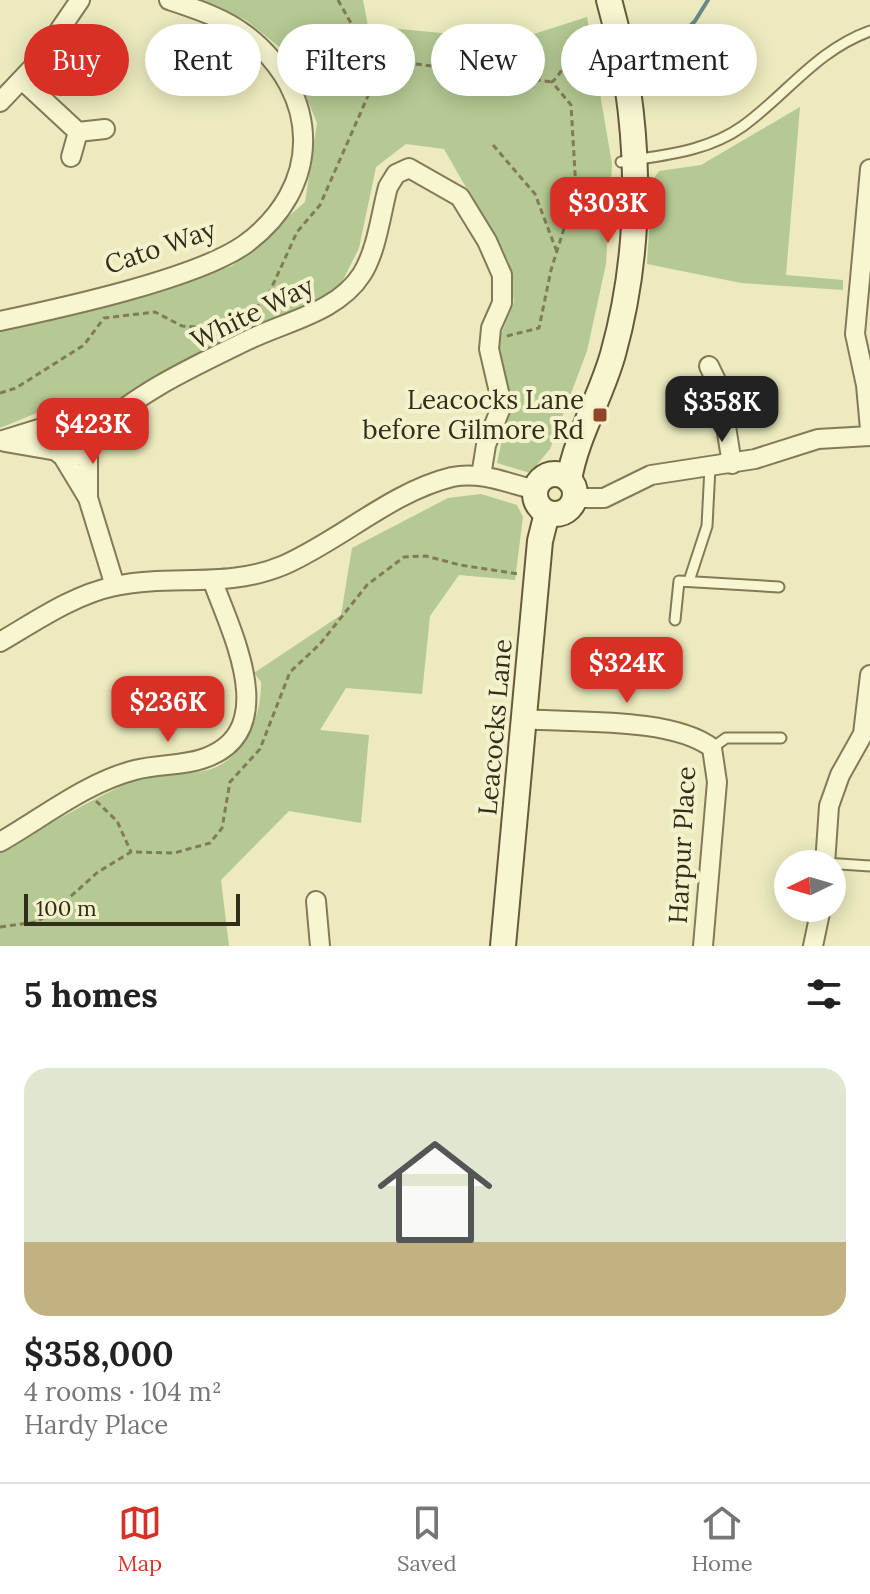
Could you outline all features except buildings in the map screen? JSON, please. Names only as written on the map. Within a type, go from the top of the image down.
[{"type":"street","points":[[0,102],[56,38],[80,0]]},
{"type":"street","name":"Cato Way","points":[[0,321],[204,265],[243,245],[283,205],[294,188],[305,147],[297,99],[283,76],[267,53],[245,34],[197,9],[169,0]]},
{"type":"street","points":[[596,0],[628,161]]},
{"type":"street","points":[[558,486],[603,389],[627,291],[633,239],[622,52],[609,0]]},
{"type":"street","points":[[22,80],[78,132],[105,129]]},
{"type":"street","points":[[71,157],[78,132]]},
{"type":"street","name":"White Way","points":[[86,435],[117,412],[249,339],[343,297],[364,271],[388,187],[396,174],[409,168],[460,197],[487,241],[502,275],[503,293],[489,339],[502,405],[486,445],[481,476]]},
{"type":"street","points":[[870,169],[865,279],[855,334],[866,385],[870,429]]},
{"type":"street","points":[[709,366],[720,389],[732,464]]},
{"type":"street","points":[[86,435],[77,455],[0,441],[69,419],[86,435],[88,498],[115,586]]},
{"type":"street","points":[[58,423],[51,434],[59,453],[88,498]]},
{"type":"street","points":[[0,642],[58,608],[115,586],[213,582],[249,576],[285,565],[418,491],[452,477],[481,476],[558,486],[604,498],[651,475],[732,464],[818,439],[870,436]]},
{"type":"street","name":"Leacocks Lane","points":[[503,946],[540,541],[547,513],[566,511],[558,486]]},
{"type":"street","points":[[0,842],[86,792],[135,770],[204,759],[227,745],[244,721],[249,691],[213,582]]},
{"type":"street","points":[[826,850],[833,790],[867,734],[870,675]]},
{"type":"street","points":[[523,719],[653,728],[690,737],[712,748]]},
{"type":"street","name":"Harpur Place","points":[[703,946],[717,782],[712,748]]},
{"type":"street","points":[[316,901],[320,946]]},
{"type":"street","points":[[813,946],[818,922]]},
{"type":"lane","points":[[628,161],[693,150],[716,141],[742,127],[805,69],[851,38],[870,31]]},
{"type":"lane","points":[[689,581],[707,526],[710,467]]},
{"type":"lane","points":[[675,620],[679,581],[779,587]]},
{"type":"lane","points":[[712,748],[726,738],[781,738]]},
{"type":"lane","points":[[846,864],[870,866]]},
{"type":"path","points":[[338,0],[365,48],[379,59],[552,82],[571,105],[576,190],[539,328],[533,332],[489,339]]},
{"type":"path","points":[[552,82],[561,75]]},
{"type":"path","points":[[493,145],[535,194],[557,252]]},
{"type":"path","points":[[0,927],[36,922],[98,872],[131,852],[190,851],[210,843],[225,818],[230,782],[260,749],[290,672],[320,644],[367,585],[404,557],[426,556],[460,565],[519,573],[517,585]]},
{"type":"path","points":[[86,792],[117,821],[131,852]]},
{"type":"green space","points":[[195,0],[363,0],[368,24],[277,24],[277,45],[261,32],[261,24],[251,24]]},
{"type":"green space","points":[[587,17],[588,24],[565,24]]},
{"type":"green space","points":[[561,25],[561,96],[600,96],[612,164],[606,264],[587,351],[550,449],[530,473],[497,463],[510,404],[496,347],[514,302],[508,261],[444,149],[406,144],[376,167],[359,248],[338,290],[228,338],[116,402],[59,404],[0,428],[0,329],[63,315],[232,266],[305,202],[317,123],[306,96],[415,96],[415,30],[431,32],[431,96],[545,96],[545,30]]},
{"type":"green space","points":[[800,107],[786,275],[843,280],[843,290],[741,283],[647,264],[652,181],[659,171],[701,165]]},
{"type":"green space","points":[[481,494],[517,505],[523,517],[515,580],[459,575],[430,616],[422,694],[346,688],[320,730],[369,735],[361,823],[289,811],[221,880],[229,946],[0,946],[0,851],[135,779],[153,774],[208,770],[232,757],[248,735],[258,709],[261,682],[254,673],[341,615],[352,548],[448,498]]},
{"type":"waterway","points":[[692,24],[708,0]]},
{"type":"place","name":"Leacocks Lane before Gilmore Rd","points":[[600,415]]}]
